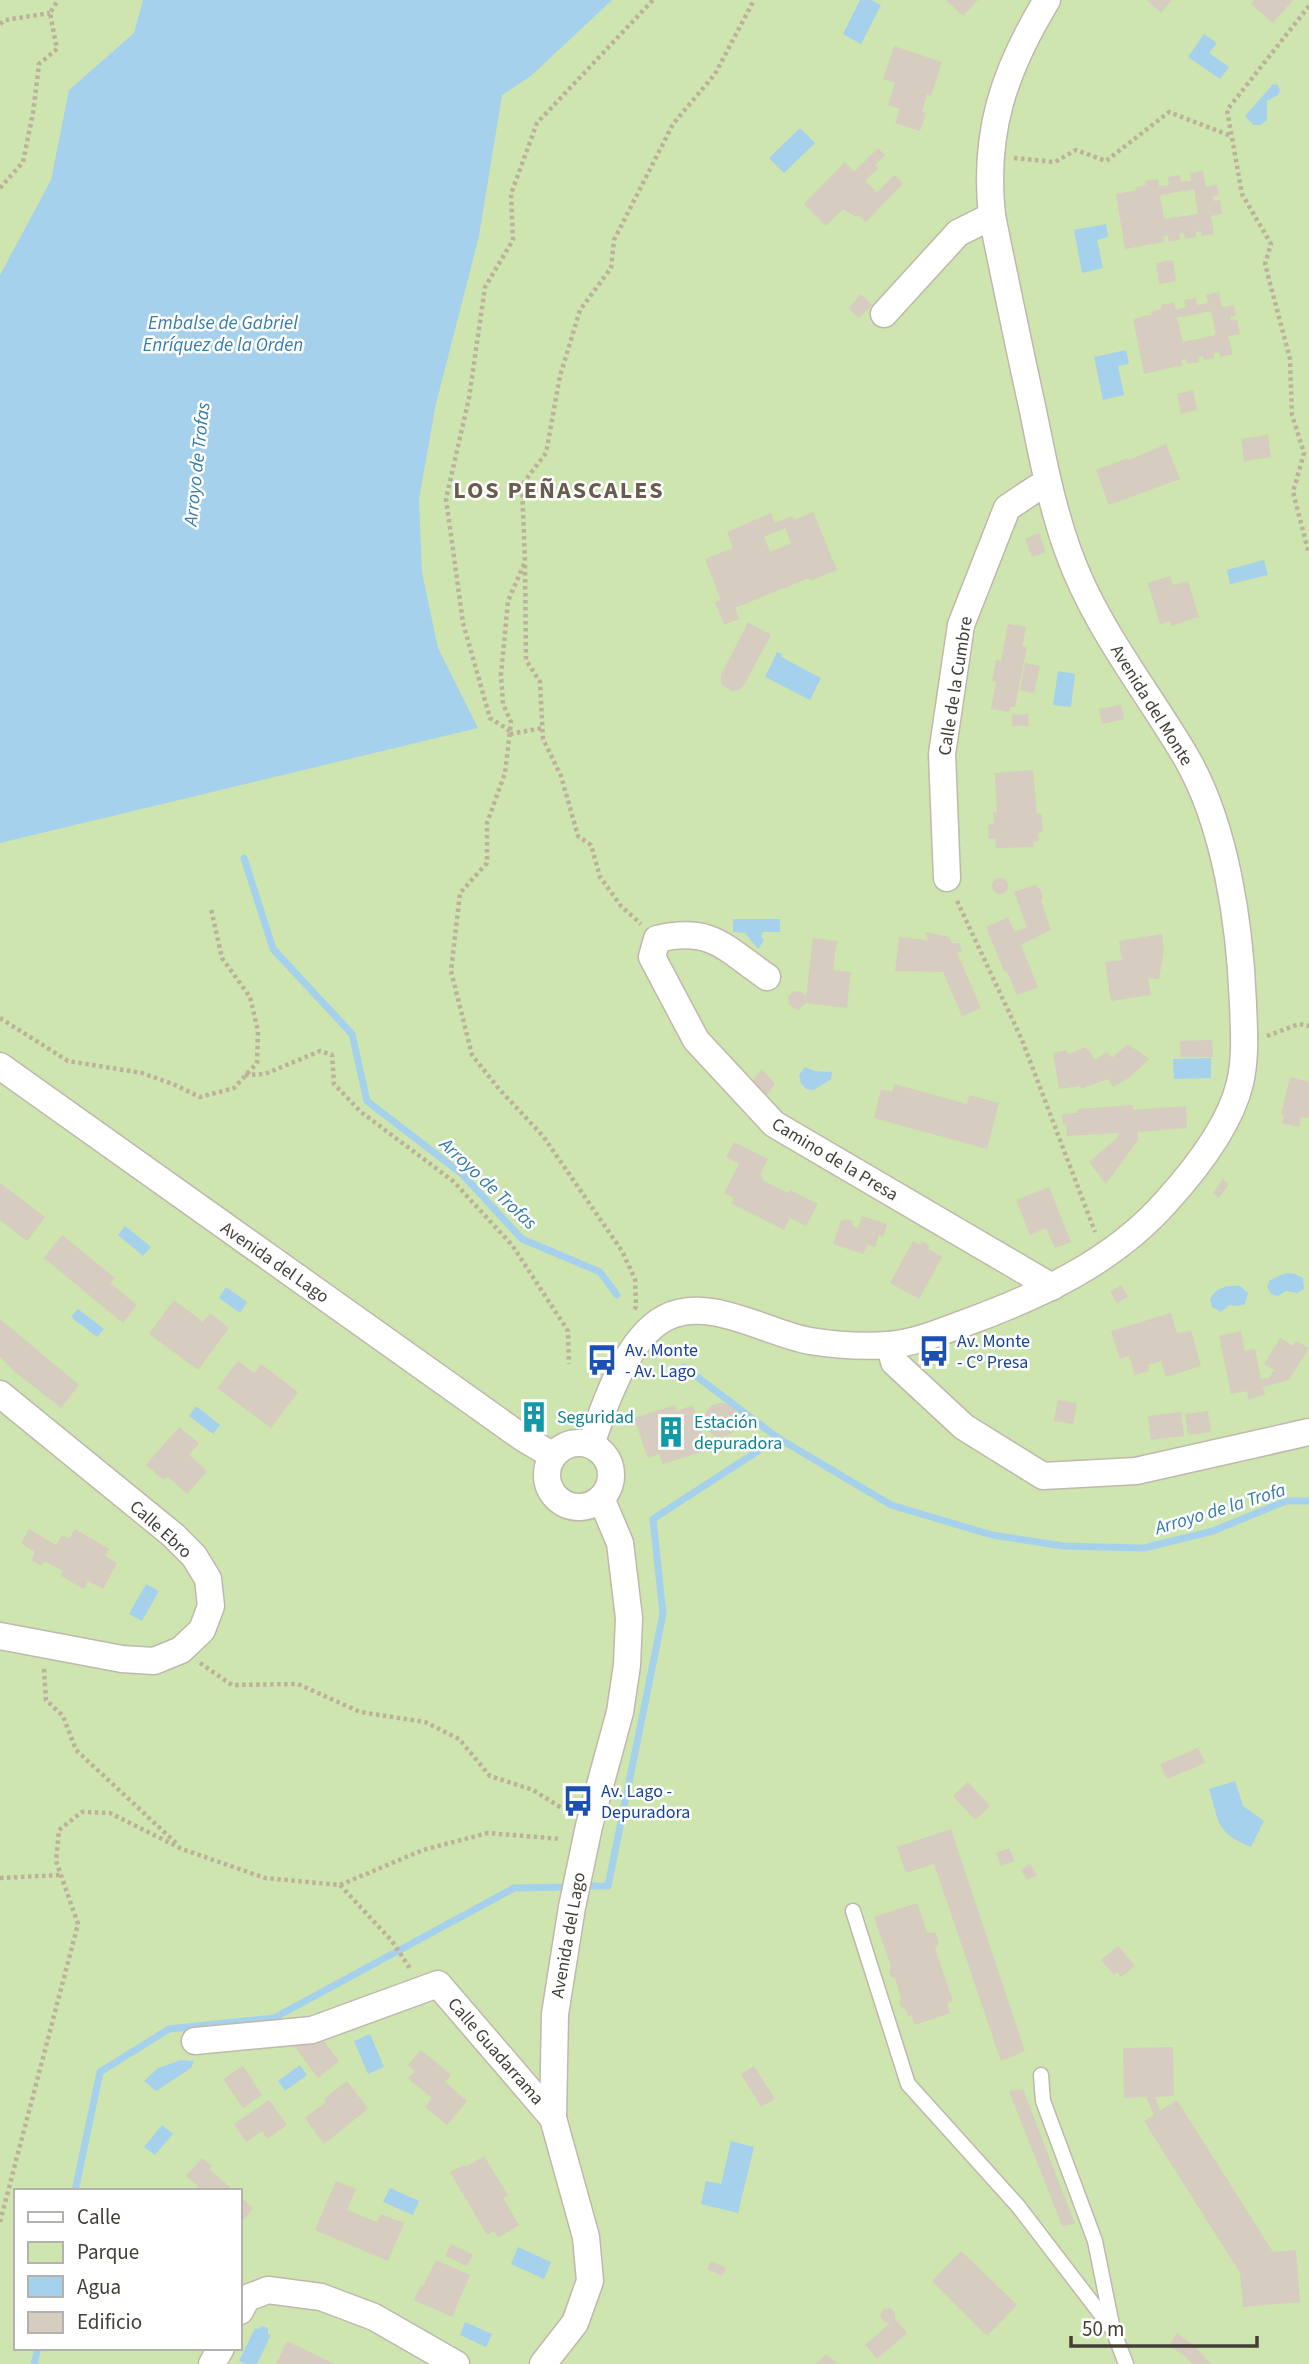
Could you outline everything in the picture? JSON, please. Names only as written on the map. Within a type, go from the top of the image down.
[{"type":"street","name":"Avenida del Monte","points":[[591,1445],[603,1409],[632,1352],[648,1330],[667,1317],[688,1311],[709,1311],[806,1340],[890,1345],[941,1332],[996,1312],[1052,1287],[1136,1232],[1163,1206],[1195,1169],[1222,1125],[1239,1085],[1245,1041],[1241,962],[1231,889],[1215,825],[1188,761],[1093,609],[1068,552],[1048,485],[992,216],[989,186],[994,124],[1002,91],[1016,54],[1047,0]]},
{"type":"street","points":[[884,314],[958,233],[992,216]]},
{"type":"street","name":"Calle de la Cumbre","points":[[947,878],[942,754],[961,625],[1007,508],[1037,488],[1048,485]]},
{"type":"street","points":[[657,939],[681,934],[710,938],[767,977]]},
{"type":"street","name":"Camino de la Presa","points":[[657,939],[652,957],[696,1041],[774,1124],[1052,1287]]},
{"type":"street","name":"Avenida del Lago","points":[[0,1066],[500,1422],[552,1455]]},
{"type":"street","points":[[890,1345],[894,1362],[964,1427],[1042,1476],[1136,1471],[1309,1432]]},
{"type":"street","name":"Calle Ebro","points":[[0,1394],[173,1535],[194,1556],[208,1580],[211,1606],[202,1630],[181,1650]]},
{"type":"street","points":[[577,1442],[591,1445],[602,1452],[609,1462],[609,1487],[601,1498],[590,1505],[576,1507],[563,1503],[552,1494],[547,1482],[547,1468],[552,1455],[563,1446],[577,1442]]},
{"type":"street","name":"Avenida del Lago","points":[[543,2364],[575,2323],[590,2281],[586,2237],[553,2118],[555,2014],[572,1907],[585,1844],[620,1712],[628,1653],[629,1618],[620,1543],[601,1498]]},
{"type":"street","points":[[0,1636],[122,1659],[154,1661],[181,1650]]},
{"type":"street","name":"Calle Guadarrama","points":[[195,2041],[312,2031],[438,1984],[553,2118]]},
{"type":"street","points":[[242,2307],[247,2298],[268,2290],[321,2297],[374,2317],[456,2364]]},
{"type":"lane","points":[[853,1911],[908,2084],[1018,2206],[1113,2330]]},
{"type":"lane","points":[[1041,2075],[1042,2101],[1095,2241],[1113,2330],[1126,2364]]},
{"type":"path","points":[[0,188],[23,162],[39,64],[57,49],[50,13],[58,0]]},
{"type":"path","points":[[542,729],[510,733],[489,718],[463,623],[446,499],[470,398],[485,287],[513,240],[511,194],[537,123],[653,0]]},
{"type":"path","points":[[657,939],[621,906],[600,877],[591,845],[578,836],[561,776],[543,739],[540,682],[526,660],[522,485],[546,453],[560,376],[580,310],[611,268],[614,240],[673,124],[715,74],[754,0]]},
{"type":"path","points":[[1309,6],[1227,110],[1242,194],[1271,244],[1265,264],[1290,359],[1292,415],[1304,453],[1293,492],[1309,554]]},
{"type":"path","points":[[0,23],[50,13]]},
{"type":"path","points":[[1004,157],[1055,162],[1076,150],[1106,162],[1169,112],[1232,136]]},
{"type":"path","points":[[525,562],[508,601],[501,675],[503,704],[510,722],[505,773],[487,823],[487,863],[460,893],[451,971],[472,1055],[499,1089],[543,1136],[622,1251],[635,1279],[636,1307],[631,1313]]},
{"type":"path","points":[[947,878],[1022,1040],[1104,1255]]},
{"type":"path","points":[[0,1018],[68,1061],[142,1073],[200,1097],[234,1088],[257,1063],[258,1031],[250,997],[222,958],[211,909]]},
{"type":"path","points":[[1260,1039],[1299,1024],[1309,1026]]},
{"type":"path","points":[[245,1075],[265,1074],[320,1051],[332,1055],[334,1084],[361,1112],[453,1181],[512,1245],[568,1331],[569,1364]]},
{"type":"path","points":[[38,1644],[45,1673],[46,1700],[63,1716],[76,1750],[182,1849]]},
{"type":"path","points":[[181,1650],[232,1685],[298,1684],[360,1712],[425,1722],[459,1739],[490,1776],[533,1790],[585,1844]]},
{"type":"path","points":[[0,2222],[78,1924],[56,1861],[59,1830],[82,1812],[110,1813],[182,1849],[265,1878],[340,1885],[423,1850],[488,1833],[585,1844]]},
{"type":"path","points":[[0,1878],[61,1875]]},
{"type":"path","points":[[340,1885],[392,1941],[424,1990]]},
{"type":"green space","points":[[0,0],[1309,0],[1309,2364],[0,2364]]},
{"type":"water","name":"Embalse de Gabriel Enríquez de la Orden","points":[[143,0],[612,0],[531,76],[502,95],[479,236],[435,408],[419,500],[422,573],[438,648],[478,728],[0,843],[0,275],[51,180],[69,90],[134,33]]},
{"type":"water","points":[[860,0],[871,0],[881,5],[861,44],[843,34]]},
{"type":"water","points":[[1204,34],[1217,43],[1209,53],[1229,67],[1220,79],[1188,57]]},
{"type":"water","points":[[1273,84],[1278,85],[1280,91],[1267,101],[1267,120],[1261,125],[1253,125],[1245,116]]},
{"type":"water","points":[[800,128],[815,143],[784,173],[769,158]]},
{"type":"water","points":[[1106,224],[1108,237],[1097,240],[1103,268],[1082,273],[1074,230]]},
{"type":"water","points":[[1126,350],[1129,364],[1118,366],[1124,395],[1103,400],[1094,357]]},
{"type":"water","points":[[1264,560],[1268,575],[1230,584],[1227,570]]},
{"type":"water","points":[[777,652],[782,654],[781,657],[821,678],[810,700],[765,677]]},
{"type":"water","points":[[1058,671],[1075,674],[1071,707],[1053,705]]},
{"type":"water","points":[[733,919],[780,919],[780,932],[763,932],[761,937],[764,940],[758,949],[745,933],[733,932]]},
{"type":"water","points":[[1211,1058],[1211,1078],[1174,1079],[1173,1059]]},
{"type":"water","points":[[805,1067],[815,1071],[832,1072],[831,1079],[814,1090],[806,1089],[799,1075]]},
{"type":"water","points":[[125,1226],[151,1247],[143,1256],[118,1235]]},
{"type":"water","points":[[1286,1273],[1303,1278],[1304,1289],[1297,1293],[1286,1291],[1278,1296],[1271,1294],[1267,1287],[1270,1280]]},
{"type":"water","points":[[1240,1286],[1248,1293],[1245,1304],[1229,1305],[1221,1312],[1212,1307],[1210,1299],[1219,1289]]},
{"type":"water","points":[[226,1287],[247,1302],[240,1313],[219,1298]]},
{"type":"water","points":[[78,1309],[104,1329],[97,1337],[71,1317]]},
{"type":"water","points":[[196,1406],[220,1425],[213,1434],[189,1416]]},
{"type":"water","points":[[146,1584],[159,1591],[142,1621],[129,1614]]},
{"type":"water","points":[[1235,1781],[1243,1806],[1264,1821],[1251,1847],[1225,1831],[1217,1818],[1209,1789]]},
{"type":"water","points":[[370,2034],[384,2067],[368,2074],[354,2041]]},
{"type":"water","points":[[181,2060],[194,2061],[191,2068],[156,2091],[144,2081],[158,2068]]},
{"type":"water","points":[[300,2065],[307,2075],[285,2091],[278,2081]]},
{"type":"water","points":[[162,2125],[173,2134],[155,2155],[144,2147]]},
{"type":"water","points":[[731,2141],[754,2147],[738,2213],[701,2204],[706,2181],[721,2184]]},
{"type":"water","points":[[390,2188],[419,2201],[413,2215],[383,2202]]},
{"type":"water","points":[[518,2247],[551,2262],[544,2279],[511,2264]]},
{"type":"water","points":[[465,2322],[492,2334],[486,2347],[460,2335]]},
{"type":"water","points":[[255,2328],[268,2328],[268,2334],[271,2335],[257,2364],[239,2361]]},
{"type":"building","points":[[946,0],[978,0],[963,16]]},
{"type":"building","points":[[1147,0],[1172,0],[1161,13]]},
{"type":"building","points":[[1254,0],[1293,0],[1273,23],[1251,4]]},
{"type":"building","points":[[894,46],[942,62],[931,96],[927,94],[922,112],[926,113],[920,131],[895,123],[900,109],[888,105],[895,83],[883,79]]},
{"type":"building","points":[[878,148],[885,155],[875,165],[878,168],[865,181],[877,192],[894,175],[903,183],[866,222],[858,215],[856,217],[843,209],[826,226],[804,204],[845,162],[854,172]]},
{"type":"building","points":[[1203,171],[1206,187],[1217,185],[1219,195],[1213,196],[1214,201],[1220,200],[1222,214],[1211,216],[1214,234],[1201,236],[1201,231],[1196,232],[1196,237],[1185,239],[1184,233],[1179,234],[1180,240],[1169,242],[1168,236],[1163,237],[1164,242],[1125,249],[1116,194],[1136,190],[1135,187],[1146,185],[1145,181],[1158,179],[1159,186],[1169,185],[1168,177],[1180,175],[1181,182],[1191,181],[1190,173]],"holes":[[[1194,189],[1198,214],[1164,219],[1160,195]]]},
{"type":"building","points":[[1173,260],[1176,281],[1159,284],[1156,263]]},
{"type":"building","points":[[1219,292],[1222,307],[1234,305],[1236,315],[1230,317],[1231,321],[1237,320],[1240,334],[1228,336],[1233,354],[1220,357],[1219,352],[1214,353],[1215,358],[1204,360],[1203,356],[1198,357],[1199,362],[1188,364],[1186,359],[1181,360],[1183,365],[1144,374],[1133,319],[1152,314],[1151,312],[1162,309],[1161,305],[1174,302],[1176,310],[1186,307],[1184,300],[1196,298],[1197,305],[1208,303],[1206,295]],"holes":[[[1211,311],[1216,335],[1183,342],[1177,318]]]},
{"type":"building","points":[[861,294],[872,305],[859,318],[848,308]]},
{"type":"building","points":[[1193,390],[1197,410],[1181,414],[1177,394]]},
{"type":"building","points":[[1268,435],[1271,457],[1244,461],[1241,439]]},
{"type":"building","points":[[1166,444],[1180,479],[1109,505],[1096,470],[1128,458],[1129,460]]},
{"type":"building","points":[[813,512],[837,570],[810,581],[809,578],[735,608],[739,619],[724,625],[715,602],[721,600],[705,559],[733,548],[727,532],[771,513],[775,523],[792,516],[794,520]],"holes":[[[785,528],[791,543],[770,552],[764,537]]]},
{"type":"building","points":[[1039,533],[1046,552],[1032,557],[1025,539]]},
{"type":"building","points":[[1170,576],[1173,585],[1188,581],[1199,617],[1171,626],[1170,621],[1160,624],[1148,583]]},
{"type":"building","points":[[748,622],[771,635],[743,687],[732,691],[721,684],[721,675]]},
{"type":"building","points":[[1008,624],[1026,627],[1022,646],[1027,647],[1015,707],[1010,707],[1009,712],[991,709],[996,682],[992,681],[996,660],[1001,661]]},
{"type":"building","points":[[1025,663],[1040,666],[1034,693],[1020,690]]},
{"type":"building","points":[[1121,705],[1124,719],[1102,724],[1099,709]]},
{"type":"building","points":[[1028,714],[1029,726],[1012,726],[1012,715]]},
{"type":"building","points":[[1033,770],[1037,814],[1041,814],[1043,832],[1038,833],[1039,841],[1033,842],[1034,847],[996,848],[995,839],[989,839],[988,825],[994,824],[993,813],[997,812],[995,773]]},
{"type":"building","points":[[997,878],[1003,878],[1008,886],[1006,892],[997,894],[992,889],[992,883]]},
{"type":"building","points":[[1035,885],[1043,896],[1041,901],[1051,930],[1021,945],[1038,987],[1017,995],[986,927],[1008,917],[1015,932],[1027,927],[1014,892]]},
{"type":"building","points":[[925,932],[949,937],[952,943],[959,943],[962,951],[957,953],[981,1008],[962,1016],[943,972],[895,971],[899,937],[928,940]]},
{"type":"building","points":[[1162,934],[1164,949],[1159,979],[1148,978],[1151,995],[1111,1001],[1105,962],[1122,960],[1119,941]]},
{"type":"building","points":[[813,938],[837,941],[833,970],[851,972],[847,1008],[806,1003],[798,1010],[789,1005],[788,997],[794,991],[806,996]]},
{"type":"building","points":[[1212,1040],[1213,1057],[1181,1057],[1180,1041]]},
{"type":"building","points":[[1128,1044],[1149,1059],[1130,1077],[1113,1087],[1108,1079],[1081,1089],[1080,1086],[1059,1089],[1053,1053],[1066,1050],[1068,1054],[1086,1047],[1095,1060],[1107,1052],[1112,1058]]},
{"type":"building","points":[[762,1069],[775,1084],[766,1096],[753,1080]]},
{"type":"building","points":[[1290,1077],[1309,1082],[1309,1118],[1301,1117],[1299,1127],[1282,1123],[1284,1115],[1281,1115]]},
{"type":"building","points":[[894,1084],[967,1104],[969,1095],[999,1103],[987,1149],[874,1118],[881,1089],[892,1092]]},
{"type":"building","points":[[1133,1105],[1133,1110],[1186,1106],[1187,1128],[1138,1132],[1138,1140],[1106,1184],[1089,1162],[1118,1137],[1118,1133],[1067,1136],[1062,1114],[1077,1113],[1077,1109]]},
{"type":"building","points":[[734,1142],[768,1159],[760,1175],[762,1180],[818,1204],[806,1226],[790,1218],[784,1230],[731,1203],[734,1198],[724,1193],[739,1164],[726,1157]]},
{"type":"building","points":[[1223,1179],[1229,1184],[1219,1198],[1213,1193]]},
{"type":"building","points":[[0,1183],[45,1217],[27,1241],[0,1220]]},
{"type":"building","points":[[1049,1187],[1071,1242],[1055,1248],[1046,1228],[1030,1235],[1016,1200]]},
{"type":"building","points":[[862,1216],[887,1224],[883,1237],[879,1235],[875,1247],[868,1245],[863,1254],[833,1244],[841,1221],[852,1221],[853,1227],[858,1228]]},
{"type":"building","points":[[62,1235],[115,1278],[110,1283],[137,1305],[123,1323],[44,1258]]},
{"type":"building","points":[[913,1241],[920,1245],[922,1241],[930,1246],[928,1249],[942,1257],[919,1299],[890,1283]]},
{"type":"building","points":[[1121,1285],[1128,1296],[1117,1303],[1110,1292]]},
{"type":"building","points":[[174,1300],[203,1322],[210,1313],[229,1328],[198,1370],[149,1334]]},
{"type":"building","points":[[1171,1313],[1177,1334],[1191,1330],[1201,1366],[1166,1377],[1161,1361],[1148,1365],[1149,1371],[1135,1375],[1129,1356],[1120,1359],[1111,1331]]},
{"type":"building","points":[[0,1319],[79,1385],[61,1408],[0,1357]]},
{"type":"building","points":[[1241,1331],[1245,1351],[1255,1349],[1261,1379],[1269,1378],[1274,1370],[1264,1364],[1280,1338],[1293,1346],[1296,1341],[1309,1348],[1289,1380],[1263,1387],[1265,1395],[1248,1399],[1247,1391],[1231,1394],[1219,1336]]},
{"type":"building","points":[[238,1361],[254,1373],[261,1364],[298,1392],[271,1428],[217,1388]]},
{"type":"building","points":[[1058,1400],[1077,1403],[1073,1424],[1054,1421]]},
{"type":"building","points":[[721,1403],[733,1408],[738,1420],[733,1432],[721,1437],[709,1432],[704,1420],[709,1408]]},
{"type":"building","name":"Estación depuradora","points":[[675,1405],[677,1411],[693,1405],[708,1450],[663,1464],[659,1454],[648,1458],[634,1418]]},
{"type":"building","name":"Seguridad","points":[[530,1407],[545,1419],[537,1428],[522,1416]]},
{"type":"building","points":[[1208,1411],[1211,1432],[1188,1435],[1185,1414]]},
{"type":"building","points":[[1181,1412],[1184,1436],[1151,1440],[1148,1416]]},
{"type":"building","points":[[179,1427],[199,1443],[189,1455],[207,1471],[187,1494],[168,1477],[164,1480],[146,1465]]},
{"type":"building","points":[[29,1529],[56,1545],[62,1535],[69,1539],[75,1529],[109,1549],[105,1556],[117,1563],[103,1589],[88,1581],[84,1589],[61,1576],[63,1571],[44,1561],[42,1566],[31,1560],[35,1552],[21,1543]]},
{"type":"building","points":[[1198,1748],[1205,1763],[1167,1779],[1160,1764]]},
{"type":"building","points":[[968,1782],[990,1806],[975,1820],[953,1796]]},
{"type":"building","points":[[951,1829],[1025,2051],[1001,2061],[934,1864],[906,1873],[897,1847]]},
{"type":"building","points":[[1009,1848],[1015,1861],[1001,1866],[996,1853]]},
{"type":"building","points":[[1030,1864],[1037,1875],[1027,1880],[1021,1870]]},
{"type":"building","points":[[917,1903],[927,1932],[936,1933],[939,1943],[935,1949],[953,2001],[947,2003],[950,2013],[915,2025],[911,2015],[908,2016],[899,2002],[901,1998],[895,1978],[891,1977],[889,1971],[891,1966],[874,1917]]},
{"type":"building","points":[[1118,1946],[1135,1966],[1121,1977],[1117,1972],[1114,1975],[1101,1960]]},
{"type":"building","points":[[321,2037],[339,2061],[318,2078],[292,2043]]},
{"type":"building","points":[[1173,2047],[1174,2096],[1155,2097],[1160,2111],[1177,2100],[1273,2252],[1296,2250],[1300,2302],[1243,2307],[1240,2273],[1144,2121],[1154,2115],[1146,2097],[1124,2098],[1123,2048]]},
{"type":"building","points":[[421,2050],[451,2075],[445,2082],[467,2101],[447,2125],[425,2107],[432,2098],[408,2078],[415,2071],[408,2065]]},
{"type":"building","points":[[243,2066],[262,2095],[243,2108],[223,2079]]},
{"type":"building","points":[[754,2066],[775,2099],[761,2107],[741,2074]]},
{"type":"building","points":[[347,2081],[368,2109],[324,2144],[305,2118]]},
{"type":"building","points":[[1023,2089],[1075,2224],[1062,2226],[1009,2091]]},
{"type":"building","points":[[269,2100],[287,2125],[267,2139],[262,2131],[246,2142],[234,2124]]},
{"type":"building","points":[[484,2156],[508,2195],[503,2198],[519,2225],[498,2238],[494,2231],[487,2235],[450,2172],[464,2165],[466,2167]]},
{"type":"building","points":[[202,2158],[212,2166],[209,2169],[231,2188],[195,2189],[198,2186],[186,2176]]},
{"type":"building","points":[[336,2181],[356,2189],[347,2210],[377,2222],[381,2214],[404,2223],[388,2261],[315,2230]]},
{"type":"building","points":[[242,2199],[253,2208],[242,2222]]},
{"type":"building","points":[[451,2244],[473,2255],[467,2266],[445,2256]]},
{"type":"building","points":[[961,2251],[1017,2305],[987,2336],[932,2281]]},
{"type":"building","points":[[436,2260],[470,2275],[452,2317],[414,2300]]},
{"type":"building","points":[[711,2261],[726,2268],[722,2276],[707,2269]]},
{"type":"building","points":[[891,2308],[895,2319],[907,2333],[877,2359],[865,2345],[890,2323],[883,2321],[880,2315],[884,2309]]},
{"type":"building","points":[[1177,2333],[1211,2364],[1192,2364],[1184,2355],[1169,2346]]},
{"type":"building","points":[[287,2341],[295,2345],[335,2364],[276,2364]]},
{"type":"building","points":[[826,2354],[837,2364],[816,2364]]},
{"type":"waterway","name":"Arroyo de Trofas","points":[[244,858],[273,949],[352,1034],[367,1101],[462,1174],[522,1239],[600,1272],[617,1295]]},
{"type":"waterway","name":"Arroyo de la Trofa","points":[[684,1367],[778,1438],[891,1505],[992,1535],[1063,1546],[1144,1548],[1213,1531],[1286,1501],[1309,1501]]},
{"type":"waterway","points":[[581,1886],[608,1886],[663,1614],[653,1519],[778,1438]]},
{"type":"waterway","points":[[75,2189],[100,2072],[169,2029],[274,2018],[514,1888],[569,1887]]},
{"type":"waterway","points":[[34,2364],[38,2350]]},
{"type":"place","name":"Av. Monte - Cº Presa","points":[[934,1351]]},
{"type":"place","name":"Av. Monte - Av. Lago","points":[[602,1360]]},
{"type":"place","name":"Seguridad","points":[[534,1417]]},
{"type":"place","name":"Estación depuradora","points":[[671,1432]]},
{"type":"place","name":"Av. Lago - Depuradora","points":[[578,1801]]},
{"type":"district","name":"LOS PEÑASCALES","points":[[559,490]]}]
